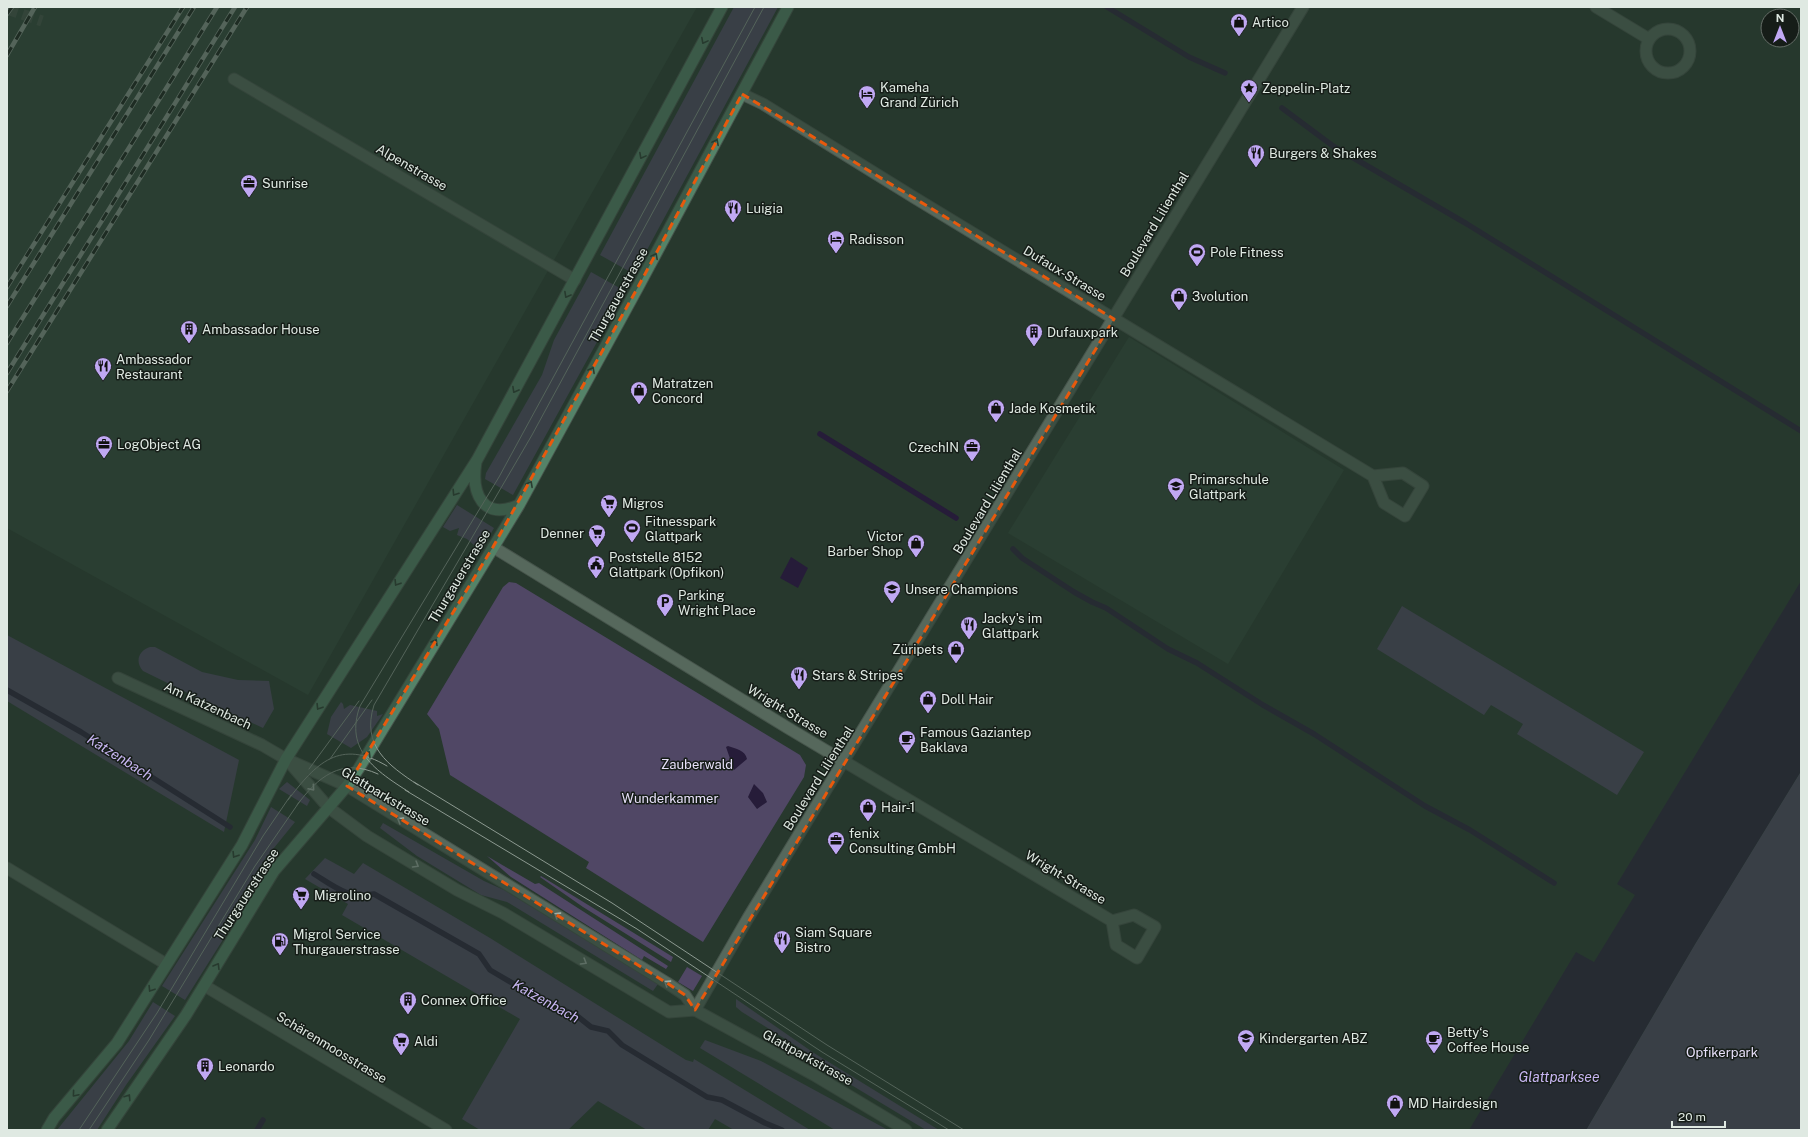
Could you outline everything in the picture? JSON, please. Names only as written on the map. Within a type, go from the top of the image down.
[{"type":"main road","points":[[47,1130],[54,1118],[117,1044],[242,845],[286,759],[477,460],[722,7]]},
{"type":"main road","name":"Thurgauerstrasse","points":[[107,1130],[204,986],[274,872],[347,786],[493,547],[519,504],[638,287],[788,7]]},
{"type":"main road","points":[[477,460],[475,484],[478,498],[487,506],[496,509],[511,508],[519,504]]},
{"type":"street","name":"Boulevard Lilienthal","points":[[695,1010],[716,970],[845,762],[1303,7]]},
{"type":"street","points":[[1596,7],[1648,39]]},
{"type":"street","points":[[1661,29],[1676,30],[1687,39],[1690,46],[1688,61],[1676,72],[1661,73],[1654,69],[1646,56],[1645,48],[1648,39],[1661,29]]},
{"type":"street","name":"Alpenstrasse","points":[[234,79],[575,280]]},
{"type":"street","name":"Dufaux-Strasse","points":[[742,94],[763,104],[1373,476]]},
{"type":"street","points":[[1402,473],[1423,486],[1405,516],[1384,503],[1373,476],[1402,473]]},
{"type":"street","name":"Wright-Strasse","points":[[493,547],[845,762],[1112,921]]},
{"type":"street","name":"Am Katzenbach","points":[[118,678],[262,745],[286,759]]},
{"type":"street","points":[[286,759],[328,807],[374,840],[457,890],[502,913],[664,1010],[669,1012],[695,1010]]},
{"type":"street","name":"Glattparkstrasse","points":[[286,759],[347,786],[667,983],[685,995],[695,1010],[814,1075],[906,1130]]},
{"type":"street","points":[[7,868],[166,964]]},
{"type":"street","name":"Schärenmoosstrasse","points":[[204,986],[446,1130]]},
{"type":"highlighted area","points":[[742,94],[1114,319],[695,1010],[685,995],[667,983],[347,786],[493,547],[638,287]]},
{"type":"shaded area","points":[[7,7],[697,7],[308,695],[7,528]]},
{"type":"shaded area","name":"Primarschule Glattpark","points":[[1129,337],[1344,470],[1228,664],[1008,533]]},
{"type":"green space","points":[[734,7],[778,7],[634,274],[600,255]]},
{"type":"green space","points":[[591,272],[625,291],[513,495],[485,479],[486,473],[542,375],[554,340]]},
{"type":"green space","points":[[457,505],[494,528],[482,549],[481,542],[475,546],[467,539],[457,535],[459,528],[450,531],[443,527]]},
{"type":"green space","name":"Wunderkammer","points":[[509,582],[516,583],[800,755],[806,765],[804,777],[703,942],[586,868],[589,862],[450,775],[439,729],[427,714],[503,587]]},
{"type":"green space","points":[[1402,606],[1644,752],[1617,795],[1517,734],[1523,724],[1491,705],[1484,715],[1377,649]]},
{"type":"green space","points":[[7,635],[239,760],[224,832],[7,701]]},
{"type":"green space","points":[[150,647],[155,647],[202,672],[238,680],[269,681],[274,709],[263,728],[143,671],[139,664],[139,657],[143,651]]},
{"type":"green space","points":[[341,702],[344,709],[350,705],[377,711],[377,716],[383,714],[367,737],[351,748],[327,734],[331,717]]},
{"type":"green space","name":"Opfikerpark","points":[[1801,771],[1801,1130],[1586,1130],[1695,944]]},
{"type":"green space","points":[[287,782],[310,800],[307,806],[279,789]]},
{"type":"green space","points":[[271,807],[295,822],[265,859],[243,893],[224,938],[185,1000],[162,986],[255,840]]},
{"type":"green space","points":[[383,823],[484,881],[504,890],[658,984],[653,991],[507,902],[481,895],[417,856],[380,828]]},
{"type":"green space","points":[[487,856],[535,884],[539,883],[668,966],[666,969],[644,956],[642,960],[511,877]]},
{"type":"green space","points":[[325,858],[354,874],[363,863],[490,938],[686,1060],[693,1062],[694,1059],[810,1130],[734,1130],[715,1119],[708,1130],[647,1130],[598,1101],[568,1130],[480,1130],[462,1119],[520,1019],[342,915],[348,904],[305,879]]},
{"type":"green space","points":[[541,876],[673,957],[671,962],[583,907],[540,877]]},
{"type":"green space","points":[[687,967],[702,976],[693,991],[678,982]]},
{"type":"green space","points":[[736,999],[814,1053],[939,1130],[926,1130],[848,1083],[822,1062],[742,1012],[736,1007]]},
{"type":"green space","points":[[153,1002],[175,1016],[126,1085],[97,1130],[57,1130],[129,1041]]},
{"type":"green space","points":[[705,1040],[761,1061],[888,1130],[835,1130],[700,1048]]},
{"type":"water","points":[[791,557],[808,568],[798,588],[780,578]]},
{"type":"water","name":"Glattparksee","points":[[1801,581],[1801,771],[1695,944],[1586,1130],[1469,1130],[1576,952],[1594,962],[1635,895],[1617,884]]},
{"type":"water","points":[[728,746],[742,752],[747,759],[734,770],[726,747]]},
{"type":"water","points":[[754,784],[763,793],[767,802],[757,809],[748,797]]},
{"type":"waterway","points":[[1107,7],[1189,57],[1225,73]]},
{"type":"waterway","points":[[1282,108],[1333,146],[1467,224],[1801,431]]},
{"type":"waterway","points":[[820,434],[956,518]]},
{"type":"waterway","points":[[1013,549],[1022,558],[1074,592],[1106,608],[1168,649],[1197,663],[1263,705],[1314,734],[1425,806],[1470,830],[1554,883]]},
{"type":"waterway","name":"Katzenbach","points":[[7,690],[81,732],[230,827]]},
{"type":"waterway","name":"Katzenbach","points":[[314,874],[342,891],[357,895],[374,894],[479,954],[490,970],[548,1004],[576,1015],[591,1027],[608,1031],[622,1045],[707,1097],[722,1100],[765,1123],[782,1130]]},
{"type":"waterway","points":[[257,1130],[263,1120]]},
{"type":"tunnel","points":[[7,9],[42,21]]},
{"type":"tram line","points":[[409,792],[385,776],[366,758],[356,735],[356,721],[360,706],[499,477],[755,7]]},
{"type":"tram line","points":[[418,785],[387,762],[374,743],[371,732],[371,719],[374,705],[532,435],[764,7]]},
{"type":"tram line","points":[[330,759],[372,700]]},
{"type":"tram line","points":[[309,769],[359,701]]},
{"type":"tram line","points":[[288,800],[309,775],[330,759],[342,755],[356,754],[370,758],[387,766]]},
{"type":"tram line","points":[[297,805],[322,778],[342,769],[365,769],[378,774]]},
{"type":"tram line","points":[[414,782],[612,903],[827,1045],[964,1130]]},
{"type":"tram line","points":[[405,790],[637,929],[822,1052],[949,1130]]},
{"type":"tram line","points":[[79,1130],[157,1013],[263,836],[291,795]]},
{"type":"tram line","points":[[89,1130],[149,1040],[255,866],[300,801]]},
{"type":"railway","points":[[7,14],[12,7]]},
{"type":"railway","points":[[7,55],[35,7]]},
{"type":"railway","points":[[7,287],[183,7]]},
{"type":"railway","points":[[7,306],[194,7]]},
{"type":"railway","points":[[7,343],[217,7]]},
{"type":"railway","points":[[7,373],[235,7]]},
{"type":"railway","points":[[7,391],[247,7]]},
{"type":"place","name":"Artico","points":[[1239,37]]},
{"type":"place","name":"Zeppelin-Platz","points":[[1249,103]]},
{"type":"place","name":"Kameha Grand Zürich","points":[[867,109]]},
{"type":"place","name":"Burgers & Shakes","points":[[1256,168]]},
{"type":"place","name":"Sunrise","points":[[249,198]]},
{"type":"place","name":"Luigia","points":[[733,223]]},
{"type":"place","name":"Radisson","points":[[836,254]]},
{"type":"place","name":"Pole Fitness","points":[[1197,267]]},
{"type":"place","name":"3volution","points":[[1179,311]]},
{"type":"place","name":"Ambassador House","points":[[189,344]]},
{"type":"place","name":"Dufauxpark","points":[[1034,347]]},
{"type":"place","name":"Ambassador Restaurant","points":[[103,381]]},
{"type":"place","name":"Matratzen Concord","points":[[639,405]]},
{"type":"place","name":"Jade Kosmetik","points":[[996,423]]},
{"type":"place","name":"LogObject AG","points":[[104,459]]},
{"type":"place","name":"CzechIN","points":[[972,462]]},
{"type":"place","name":"Primarschule Glattpark","points":[[1176,501]]},
{"type":"place","name":"Migros","points":[[609,518]]},
{"type":"place","name":"Fitnesspark Glattpark","points":[[632,543]]},
{"type":"place","name":"Denner","points":[[597,548]]},
{"type":"place","name":"Victor Barber Shop","points":[[916,558]]},
{"type":"place","name":"Poststelle 8152 Glattpark (Opfikon)","points":[[596,579]]},
{"type":"place","name":"Unsere Champions","points":[[892,604]]},
{"type":"place","name":"Parking Wright Place","points":[[665,617]]},
{"type":"place","name":"Jacky's im Glattpark","points":[[969,640]]},
{"type":"place","name":"Züripets","points":[[956,664]]},
{"type":"place","name":"Stars & Stripes","points":[[799,690]]},
{"type":"place","name":"Doll Hair","points":[[928,714]]},
{"type":"place","name":"Famous Gaziantep Baklava","points":[[907,754]]},
{"type":"place","name":"Hair-1","points":[[868,822]]},
{"type":"place","name":"fenix Consulting GmbH","points":[[836,855]]},
{"type":"place","name":"Migrolino","points":[[301,910]]},
{"type":"place","name":"Siam Square Bistro","points":[[782,954]]},
{"type":"place","name":"Migrol Service Thurgauerstrasse","points":[[280,956]]},
{"type":"place","name":"Connex Office","points":[[408,1015]]},
{"type":"place","name":"Kindergarten ABZ","points":[[1246,1053]]},
{"type":"place","name":"Betty‘s Coffee House","points":[[1434,1054]]},
{"type":"place","name":"Aldi","points":[[401,1056]]},
{"type":"place","name":"Leonardo","points":[[205,1081]]},
{"type":"place","name":"MD Hairdesign","points":[[1395,1118]]},
{"type":"park label","name":"Zauberwald","points":[[697,764]]}]
